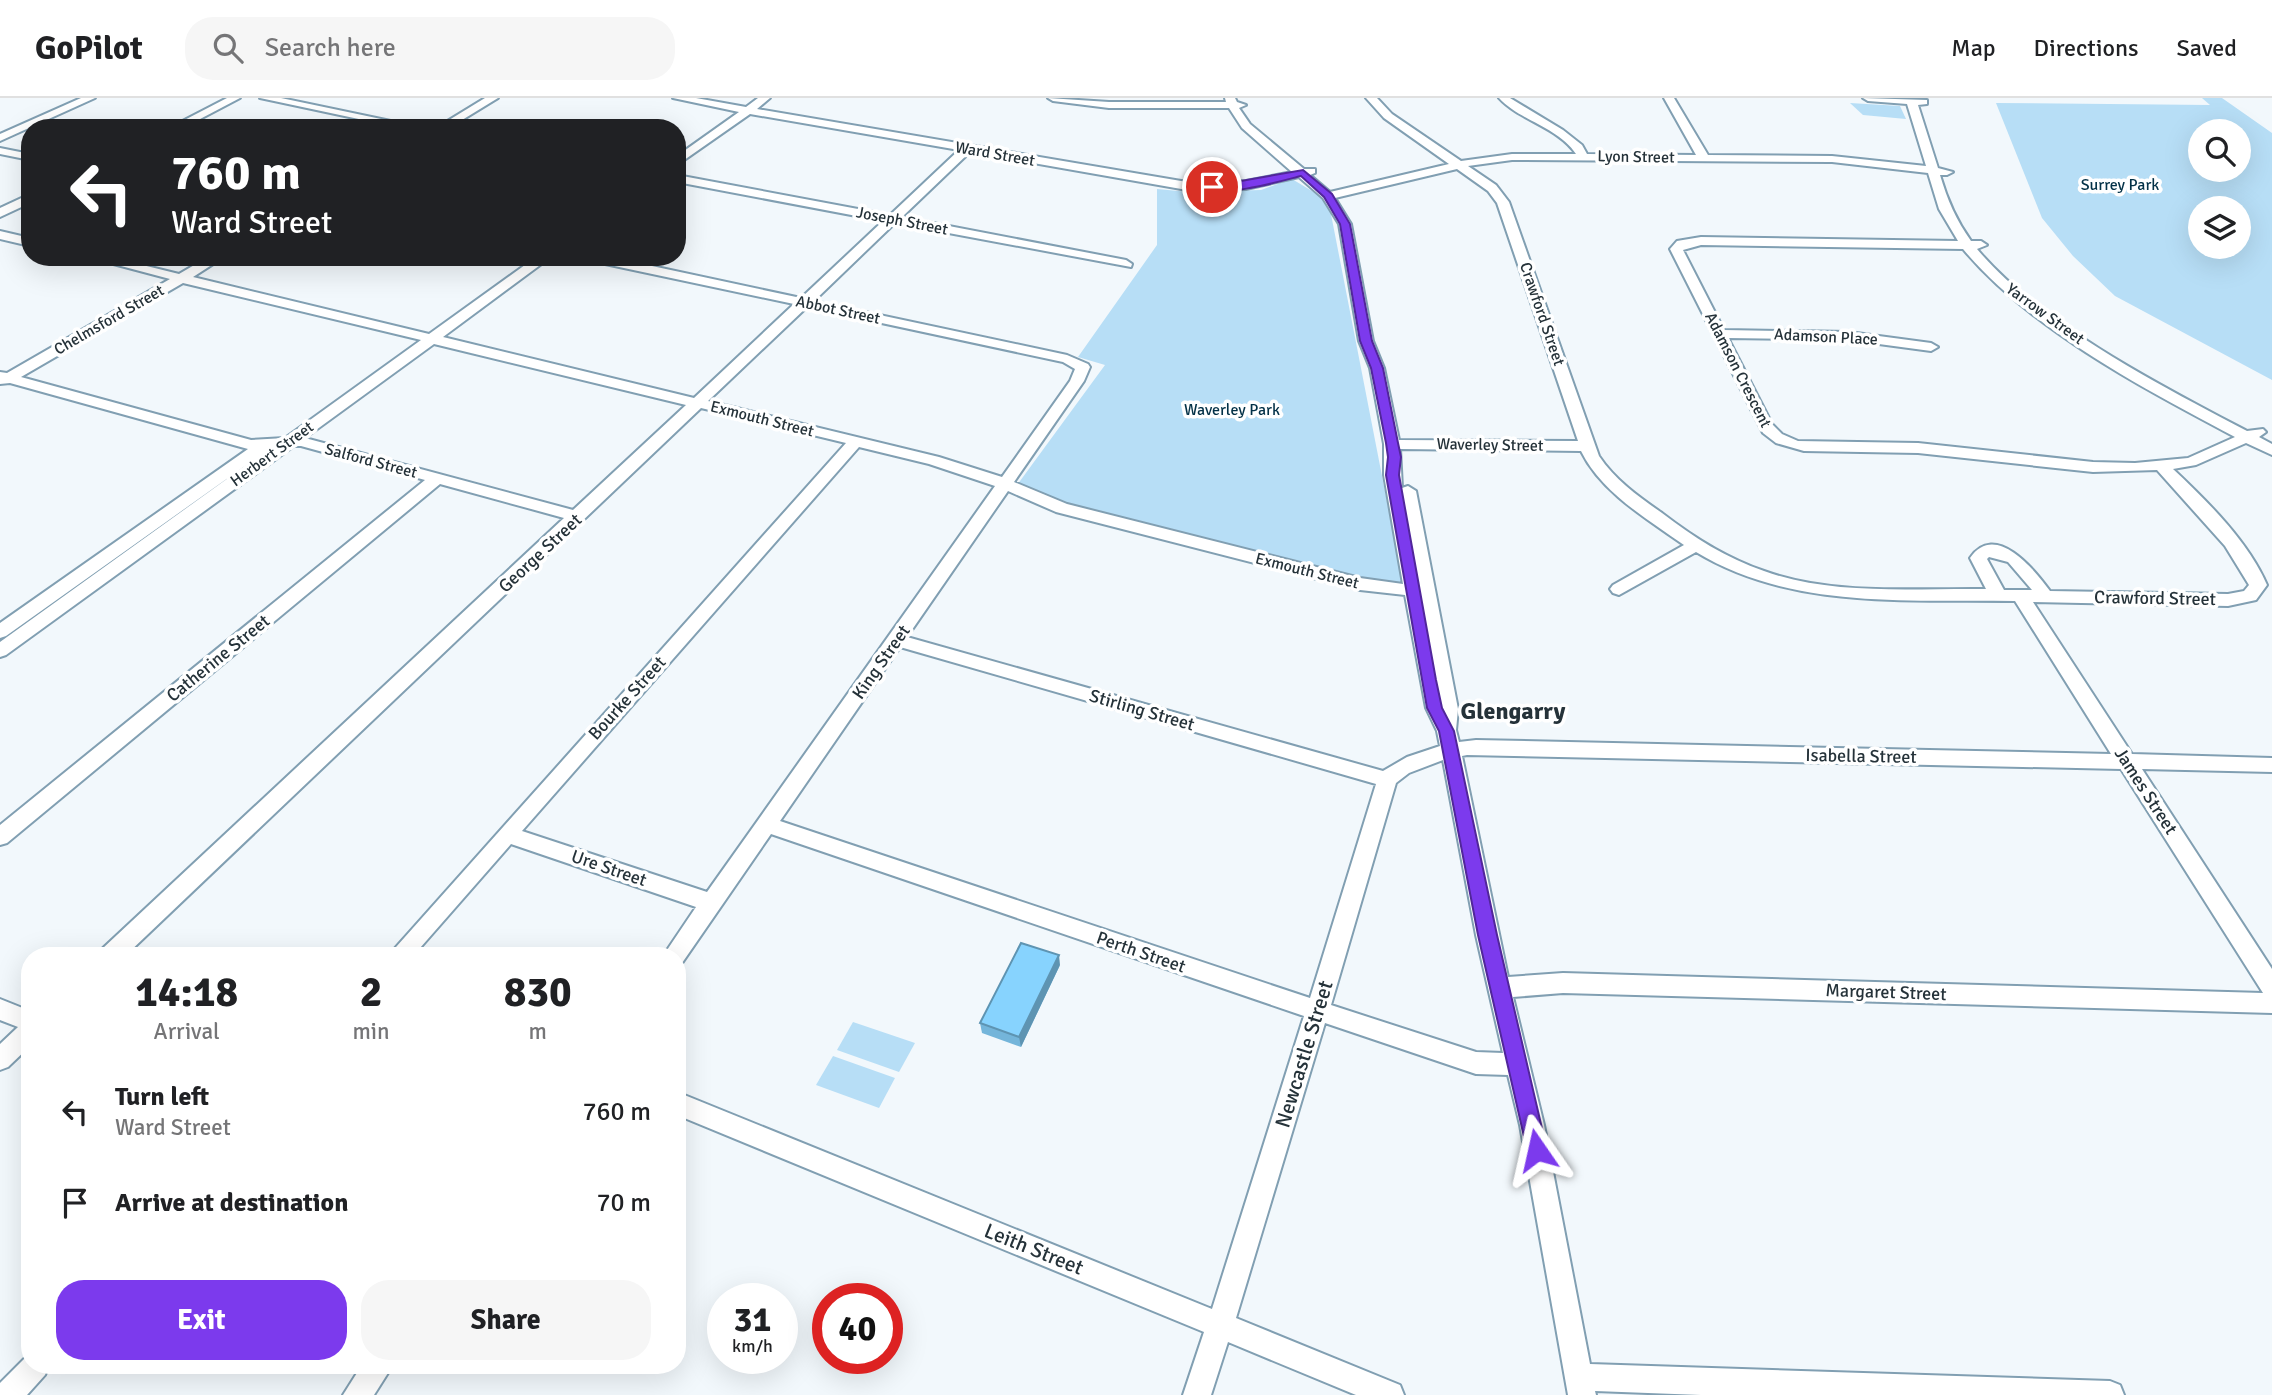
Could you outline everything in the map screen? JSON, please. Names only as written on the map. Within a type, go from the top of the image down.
[{"type":"street","points":[[61,98],[85,100]]},
{"type":"street","points":[[192,119],[235,98]]},
{"type":"street","points":[[265,98],[373,119]]},
{"type":"street","points":[[457,119],[493,98]]},
{"type":"street","name":"Ward Street","points":[[678,98],[735,108],[749,104],[967,149],[1187,186],[1235,187],[1307,172]]},
{"type":"street","points":[[686,155],[749,104],[765,98]]},
{"type":"street","points":[[1054,98],[1109,105],[1236,102],[1246,126],[1333,195],[1348,211],[1358,234],[1377,340],[1377,368],[1393,450],[1392,475],[1449,709],[1449,741],[1499,988],[1532,1125],[1581,1386],[2110,1395]]},
{"type":"street","name":"Crawford Street","points":[[1371,98],[1388,116],[1492,188],[1507,209],[1587,446],[1597,466],[1614,485],[1693,546],[1746,572],[1803,587],[1859,593],[2228,600],[2250,596],[2265,587],[2199,505],[2162,467]]},
{"type":"street","points":[[1504,98],[1574,144],[1583,156]]},
{"type":"street","points":[[1668,98],[1704,158]]},
{"type":"street","points":[[1868,98],[1916,100],[1934,125]]},
{"type":"street","points":[[42,119],[85,100]]},
{"type":"street","name":"Yarrow Street","points":[[1916,100],[1925,135],[1942,168],[1947,213],[1974,245],[2048,308],[2149,372],[2259,436],[2272,450]]},
{"type":"street","points":[[686,143],[735,108]]},
{"type":"street","points":[[0,138],[21,129]]},
{"type":"street","name":"George Street","points":[[120,947],[967,149]]},
{"type":"street","points":[[0,151],[21,155]]},
{"type":"street","name":"Lyon Street","points":[[1333,195],[1459,165],[1512,157],[1842,160],[1942,168]]},
{"type":"street","name":"Joseph Street","points":[[686,180],[1126,264]]},
{"type":"street","points":[[0,213],[21,202]]},
{"type":"street","points":[[0,235],[21,240]]},
{"type":"street","name":"Adamson Crescent","points":[[1974,245],[1701,241],[1681,244],[1676,249],[1765,425],[1770,433],[1787,443],[1804,446],[1917,448],[2106,468],[2162,467],[2191,462],[2259,436]]},
{"type":"street","name":"Exmouth Street","points":[[131,266],[934,460],[1088,516],[1360,584],[1419,590]]},
{"type":"street","name":"Chelmsford Street","points":[[3,379],[202,266]]},
{"type":"street","name":"Herbert Street","points":[[0,651],[290,442],[514,266]]},
{"type":"street","name":"Herbert Street","points":[[5,628],[262,445],[531,266]]},
{"type":"street","name":"Abbot Street","points":[[633,266],[1067,359],[1083,367]]},
{"type":"street","name":"Adamson Place","points":[[1719,334],[1849,336],[1931,347]]},
{"type":"street","name":"King Street","points":[[680,947],[1006,485],[1077,382],[1083,367]]},
{"type":"street","name":"Salford Street","points":[[3,379],[251,445],[302,442],[579,517]]},
{"type":"street","name":"Bourke Street","points":[[407,947],[856,441]]},
{"type":"street","name":"Waverley Street","points":[[1393,450],[1587,446]]},
{"type":"street","name":"Catherine Street","points":[[0,837],[436,479]]},
{"type":"street","points":[[1619,589],[1693,546]]},
{"type":"street","points":[[1998,595],[1978,558],[1985,551],[2001,552],[2018,560],[2045,596]]},
{"type":"street","name":"James Street","points":[[2020,596],[2272,988]]},
{"type":"street","points":[[5,628],[28,631]]},
{"type":"street","name":"Stirling Street","points":[[897,639],[1387,780]]},
{"type":"street","points":[[1387,780],[1402,767],[1449,741]]},
{"type":"street","name":"Isabella Street","points":[[1449,741],[1476,747],[2272,765]]},
{"type":"street","name":"Newcastle Street","points":[[1198,1395],[1387,780]]},
{"type":"street","name":"Perth Street","points":[[767,825],[1465,1060],[1518,1065]]},
{"type":"street","name":"Ure Street","points":[[507,834],[712,903]]},
{"type":"street","name":"Margaret Street","points":[[1499,988],[1563,983],[2272,1003]]},
{"type":"street","points":[[0,1009],[21,1018]]},
{"type":"street","points":[[0,1059],[21,1039]]},
{"type":"street","name":"Leith Street","points":[[686,1108],[1390,1395]]},
{"type":"street","points":[[8,1395],[27,1374]]},
{"type":"street","points":[[357,1395],[372,1374]]},
{"type":"green space","name":"Surrey Park","points":[[2202,98],[2222,98],[2272,133],[2272,380],[2115,296],[2073,256],[2042,218],[1996,103],[2210,105]]},
{"type":"green space","points":[[1850,103],[1900,106],[1906,119],[1863,115]]},
{"type":"green space","name":"Waverley Park","points":[[1292,179],[1327,200],[1330,209],[1405,594],[1012,492],[1105,365],[1078,357],[1157,245],[1157,189],[1189,192],[1261,190]]},
{"type":"green space","points":[[853,1022],[915,1043],[899,1072],[837,1050]]},
{"type":"green space","points":[[833,1056],[895,1078],[879,1108],[816,1085]]},
{"type":"building","points":[[1021,943],[1059,955],[1019,1037],[980,1023]]},
{"type":"district","name":"Glengarry","points":[[1513,711]]},
{"type":"route","points":[[1212,187],[1235,187],[1303,173],[1328,196],[1345,224],[1366,341],[1377,368],[1392,443],[1392,475],[1429,680],[1435,708],[1447,731],[1488,935],[1537,1150]]}]
